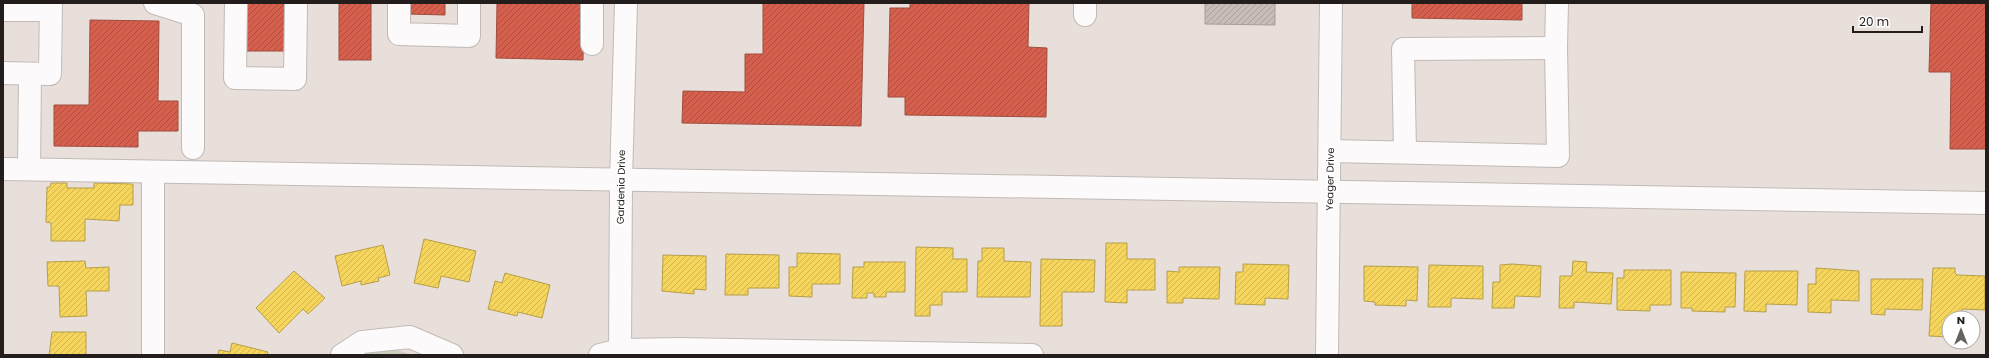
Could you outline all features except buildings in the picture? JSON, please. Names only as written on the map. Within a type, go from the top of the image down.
[{"type":"street","points":[[155,3],[193,15],[193,148]]},
{"type":"street","points":[[236,3],[235,78],[295,79],[296,3]]},
{"type":"street","points":[[399,3],[399,34],[469,36],[469,3]]},
{"type":"street","points":[[592,3],[592,44]]},
{"type":"street","name":"Gardenia Drive","points":[[610,353],[621,180],[626,3]]},
{"type":"street","name":"Yeager Drive","points":[[1327,355],[1331,3]]},
{"type":"street","points":[[1330,151],[1405,151],[1558,156],[1556,48],[1557,3]]},
{"type":"street","points":[[3,10],[51,6],[50,74],[3,74]]},
{"type":"street","points":[[1405,151],[1403,49],[1556,48]]},
{"type":"street","points":[[29,169],[30,74]]},
{"type":"street","points":[[3,169],[1330,193],[1986,203]]},
{"type":"street","points":[[153,172],[153,355]]},
{"type":"street","points":[[342,355],[362,342],[410,337],[452,355]]},
{"type":"street","points":[[610,353],[679,349],[1032,355]]},
{"type":"green space","points":[[394,349],[413,355],[365,355],[373,352]]}]
